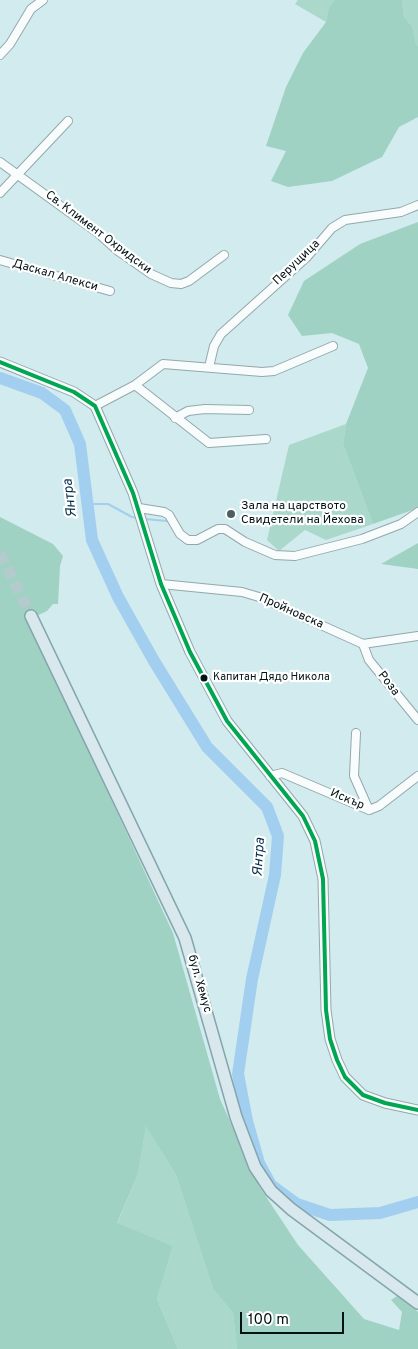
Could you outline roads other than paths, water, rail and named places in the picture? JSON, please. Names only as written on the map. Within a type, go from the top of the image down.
[{"type":"main road","name":"бул. Хемус","points":[[31,616],[185,938],[236,1117],[245,1145],[255,1166],[272,1191],[291,1209],[418,1303]]},
{"type":"street","points":[[0,55],[10,44],[31,9],[43,0]]},
{"type":"street","points":[[0,193],[68,121]]},
{"type":"street","name":"Св. Климент Охридски","points":[[0,162],[98,233],[118,251],[151,274],[171,283],[181,284],[190,281],[224,255]]},
{"type":"street","name":"Перущица","points":[[209,367],[214,346],[221,334],[306,257],[332,228],[345,220],[401,212],[418,205]]},
{"type":"street","name":"Даскал Алекси","points":[[0,260],[110,291]]},
{"type":"street","points":[[95,406],[135,385],[163,364],[262,372],[274,371],[333,346]]},
{"type":"street","points":[[0,362],[74,392],[95,406],[139,511],[161,584],[190,652],[219,708],[303,816],[319,854],[323,879],[326,1010],[330,1039],[337,1060],[345,1077],[363,1095],[385,1103],[418,1110]]},
{"type":"street","points":[[135,385],[175,418],[210,443],[266,439]]},
{"type":"street","points":[[175,418],[188,412],[204,409],[249,410]]},
{"type":"street","points":[[139,511],[164,512],[169,515],[180,534],[188,540],[196,540],[218,529],[225,529],[245,542],[275,554],[295,556],[362,539],[401,524],[418,512]]},
{"type":"street","name":"Пройновска","points":[[161,584],[242,592],[259,597],[364,644]]},
{"type":"street","points":[[364,644],[418,636]]},
{"type":"street","name":"Роза","points":[[364,644],[370,660],[418,720]]},
{"type":"street","points":[[356,734],[354,776],[369,810]]},
{"type":"street","name":"Искър","points":[[270,776],[282,773],[369,810],[379,806],[418,776]]},
{"type":"waterway","name":"Янтра","points":[[0,378],[42,393],[65,410],[80,444],[92,540],[118,597],[154,661],[207,747],[267,807],[278,836],[275,875],[252,979],[238,1074],[247,1121],[259,1163],[271,1185],[297,1204],[330,1215],[380,1213],[418,1202]]},
{"type":"waterway","points":[[87,504],[108,504],[132,517],[138,518]]},
{"type":"waterway","points":[[145,519],[167,521]]},
{"type":"tunnel","points":[[0,553],[31,616]]},
{"type":"place","name":"Зала на царството Свидетели на Йехова","points":[[231,514]]},
{"type":"place","name":"Капитан Дядо Никола","points":[[204,678]]}]
